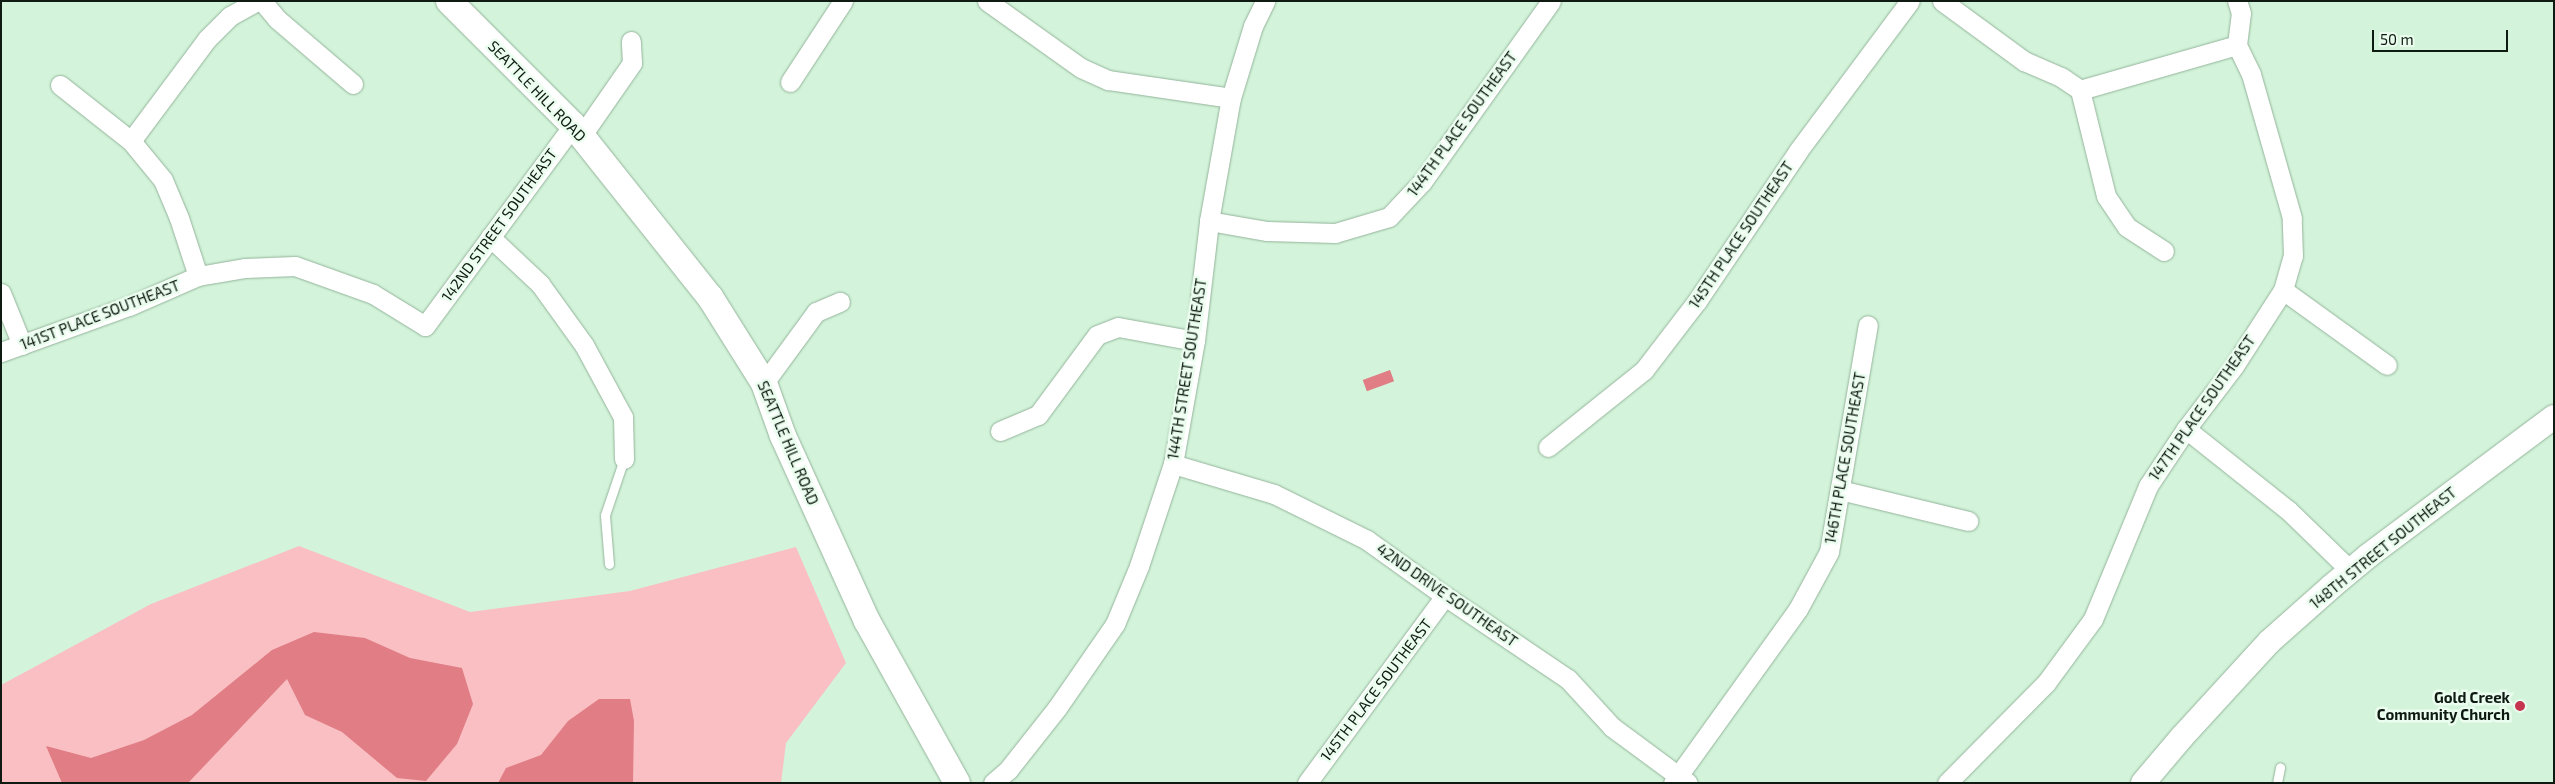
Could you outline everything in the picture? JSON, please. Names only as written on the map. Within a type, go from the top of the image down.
[{"type":"main road","name":"SEATTLE HILL ROAD","points":[[449,1],[578,130],[710,297],[764,383],[783,436],[867,621],[957,783]]},
{"type":"street","points":[[131,140],[207,39],[230,16],[257,1]]},
{"type":"street","points":[[262,1],[277,19],[352,84]]},
{"type":"street","points":[[790,82],[843,1]]},
{"type":"street","points":[[987,1],[1081,68],[1108,80],[1230,98]]},
{"type":"street","name":"144TH STREET SOUTHEAST","points":[[993,783],[1008,770],[1057,708],[1115,624],[1139,566],[1172,464],[1195,341],[1209,221],[1230,98],[1253,26],[1265,1]]},
{"type":"street","name":"144TH PLACE SOUTHEAST","points":[[1209,221],[1267,231],[1335,232],[1389,218],[1422,182],[1551,1]]},
{"type":"street","name":"145TH PLACE SOUTHEAST","points":[[1548,447],[1644,370],[1697,301],[1798,151],[1910,1]]},
{"type":"street","points":[[1942,1],[2024,61],[2061,77],[2080,90],[2106,196],[2127,227],[2164,251]]},
{"type":"street","points":[[2080,90],[2237,45],[2241,13],[2237,1]]},
{"type":"street","name":"142ND STREET SOUTHEAST","points":[[425,326],[490,237],[632,63],[631,41]]},
{"type":"street","name":"147TH PLACE SOUTHEAST","points":[[1948,783],[2046,683],[2092,619],[2148,486],[2186,430],[2234,366],[2283,290],[2294,256],[2292,218],[2251,74],[2237,45]]},
{"type":"street","points":[[60,85],[131,140],[163,180],[179,218],[198,276]]},
{"type":"street","points":[[490,237],[540,284],[584,345],[623,417],[624,459]]},
{"type":"street","name":"141ST PLACE SOUTHEAST","points":[[1,352],[129,306],[198,276],[245,268],[295,266],[372,294],[425,326]]},
{"type":"street","points":[[2283,290],[2387,365]]},
{"type":"street","points":[[1,293],[22,345]]},
{"type":"street","points":[[764,383],[816,312],[840,302]]},
{"type":"street","name":"146TH PLACE SOUTHEAST","points":[[1680,780],[1798,609],[1829,552],[1868,325]]},
{"type":"street","points":[[1000,432],[1038,416],[1097,335],[1118,327],[1195,341]]},
{"type":"street","name":"148TH STREET SOUTHEAST","points":[[2143,783],[2182,736],[2269,642],[2350,570],[2554,417]]},
{"type":"street","points":[[2186,430],[2288,510],[2350,570]]},
{"type":"street","name":"42ND DRIVE SOUTHEAST","points":[[1172,464],[1274,494],[1367,540],[1445,596],[1568,678],[1612,727],[1680,780]]},
{"type":"street","points":[[1840,490],[1968,520]]},
{"type":"street","name":"145TH PLACE SOUTHEAST","points":[[1307,783],[1445,596]]},
{"type":"lane","points":[[609,564],[604,515],[624,459]]},
{"type":"lane","points":[[2277,783],[2280,767]]},
{"type":"shaded area","points":[[1390,370],[1394,381],[1367,391],[1363,380]]},
{"type":"shaded area","points":[[299,546],[470,612],[630,591],[796,547],[846,663],[786,743],[781,783],[1,783],[1,685],[151,604]]},
{"type":"shaded area","points":[[314,632],[365,638],[410,658],[462,668],[473,704],[457,744],[426,781],[397,778],[342,732],[305,715],[287,679],[188,783],[62,783],[46,746],[91,758],[144,740],[192,715],[272,650]]},
{"type":"shaded area","points":[[599,699],[630,699],[634,721],[633,783],[498,783],[506,768],[541,755],[568,721]]},
{"type":"place","name":"Gold Creek Community Church","points":[[2520,706]]}]
